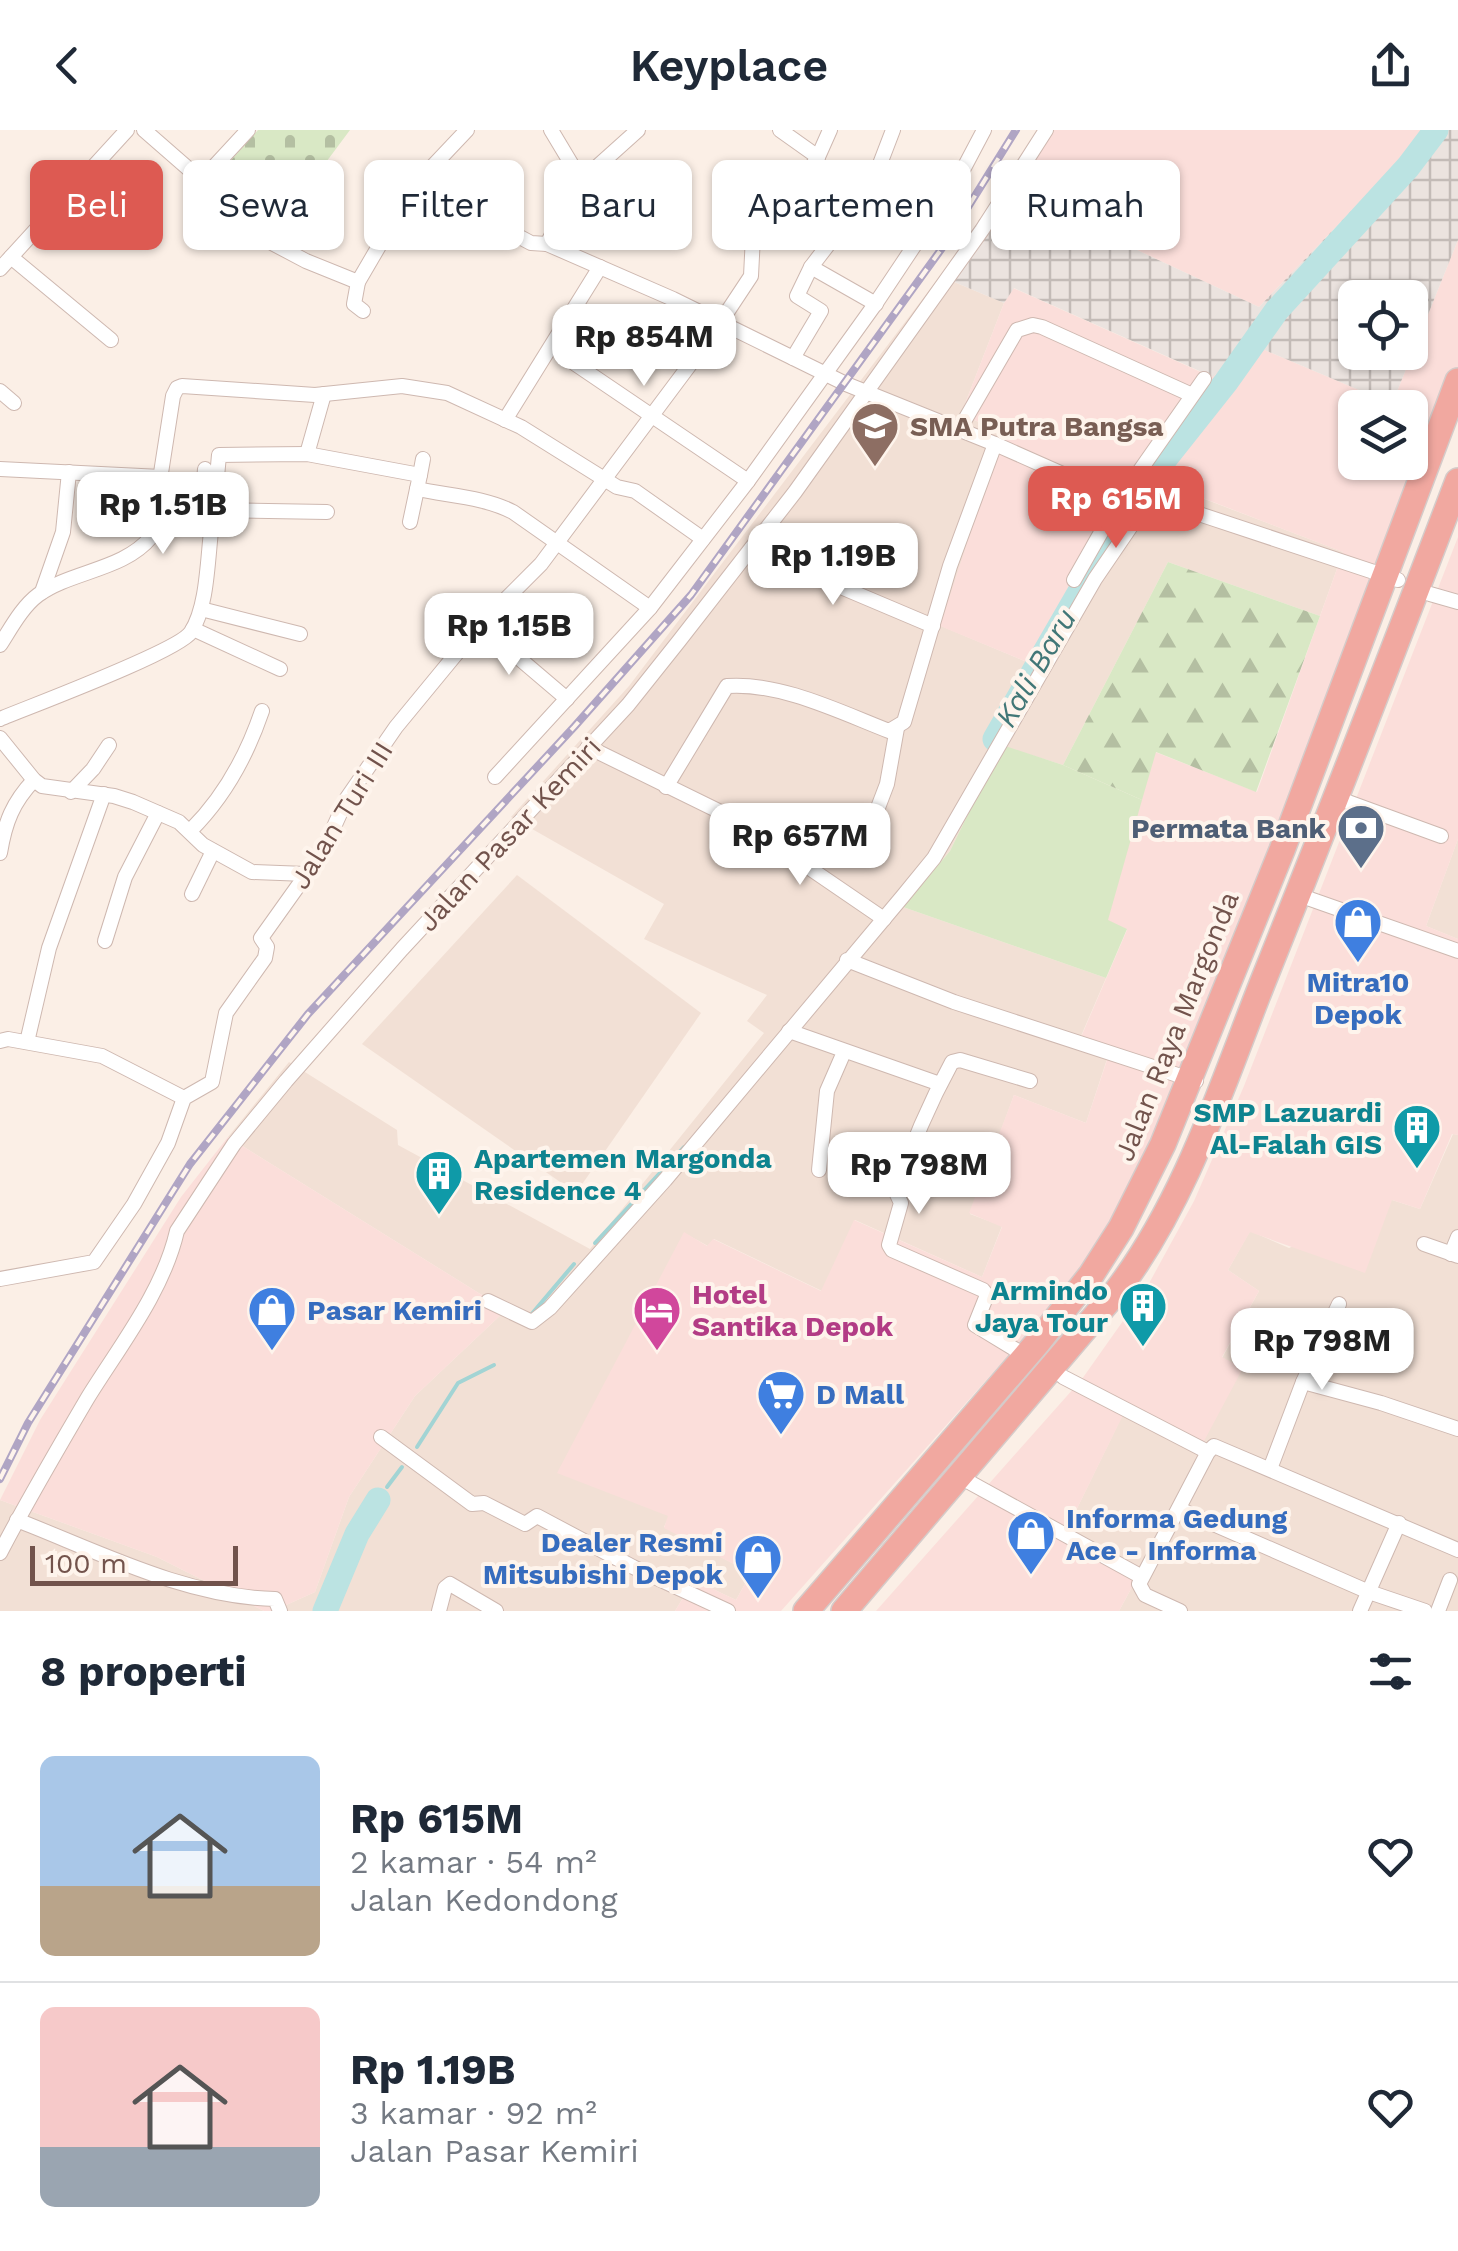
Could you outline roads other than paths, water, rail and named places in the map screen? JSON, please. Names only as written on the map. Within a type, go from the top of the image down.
[{"type":"highway","name":"Jalan Raya Margonda","points":[[1392,578],[1458,381]]},
{"type":"highway","name":"Jalan Raya Margonda","points":[[866,1611],[967,1481],[1156,1192],[1392,578],[1458,422]]},
{"type":"highway","name":"Jalan Raya Margonda","points":[[1208,1140],[1458,481]]},
{"type":"highway","name":"Jalan Raya Margonda","points":[[806,1611],[1137,1263],[1208,1140],[1310,899],[1458,518]]},
{"type":"highway","name":"Jalan Raya Margonda","points":[[822,1611],[1045,1359]]},
{"type":"highway","name":"Jalan Raya Margonda","points":[[844,1611],[967,1481]]},
{"type":"street","points":[[0,269],[127,130]]},
{"type":"street","points":[[144,130],[183,164]]},
{"type":"street","points":[[220,160],[248,130]]},
{"type":"street","points":[[439,160],[467,130]]},
{"type":"street","points":[[551,130],[569,160]]},
{"type":"street","points":[[604,160],[638,130]]},
{"type":"street","points":[[780,130],[818,157],[830,130]]},
{"type":"street","points":[[882,160],[893,130]]},
{"type":"street","points":[[968,160],[984,130]]},
{"type":"street","name":"Jalan Pasar Kemiri","points":[[0,1553],[152,1292],[174,1247],[177,1231],[234,1144],[402,949],[628,704],[752,549],[982,230],[1046,130]]},
{"type":"street","name":"Jalan Turi III","points":[[0,1279],[94,1262],[134,1204],[168,1143],[184,1098],[212,1082],[226,1013],[265,958],[267,947],[261,938],[323,851],[347,798],[480,625],[541,564],[652,416],[751,276],[753,236],[799,186],[818,157]]},
{"type":"street","points":[[287,250],[358,282]]},
{"type":"street","points":[[363,311],[354,304],[358,282],[377,250]]},
{"type":"street","points":[[561,250],[864,392],[1121,500],[1140,507],[1186,510],[1392,578]]},
{"type":"street","points":[[792,358],[821,311],[797,296],[825,250]]},
{"type":"street","points":[[495,778],[650,608],[748,481],[910,250]]},
{"type":"street","points":[[11,257],[111,340]]},
{"type":"street","points":[[506,420],[600,267]]},
{"type":"street","points":[[811,268],[876,304]]},
{"type":"street","points":[[960,430],[1017,330],[1033,325],[1192,394]]},
{"type":"street","points":[[571,362],[748,481]]},
{"type":"street","points":[[1074,580],[1121,500],[1204,379]]},
{"type":"street","points":[[0,645],[28,604],[42,592],[130,554],[147,542],[153,531],[177,388],[324,394],[402,386],[448,393],[506,420],[620,488],[634,491],[703,539]]},
{"type":"street","points":[[0,390],[14,403]]},
{"type":"street","points":[[307,454],[324,394]]},
{"type":"street","points":[[666,787],[727,686],[744,685],[782,693],[890,731],[904,722],[950,566],[994,444]]},
{"type":"street","points":[[0,719],[178,644],[193,629],[201,609],[219,455],[307,454],[418,482],[468,500],[491,501],[558,542],[650,608]]},
{"type":"street","points":[[410,522],[423,459]]},
{"type":"street","points":[[0,469],[161,477]]},
{"type":"street","points":[[205,469],[204,497],[214,504],[326,512]]},
{"type":"street","points":[[42,592],[64,532],[69,472]]},
{"type":"street","points":[[488,1301],[525,1319],[550,1308],[664,1180],[884,919],[934,858],[1140,507]]},
{"type":"street","points":[[752,549],[933,626]]},
{"type":"street","points":[[1430,594],[1458,602]]},
{"type":"street","points":[[201,609],[300,634]]},
{"type":"street","points":[[480,625],[567,698]]},
{"type":"street","points":[[193,629],[280,669]]},
{"type":"street","points":[[192,830],[218,801],[254,736],[262,711]]},
{"type":"street","points":[[872,826],[887,784],[898,728]]},
{"type":"street","points":[[0,738],[31,784],[104,794],[158,813],[192,830],[213,851],[252,872],[306,874]]},
{"type":"street","points":[[71,792],[93,770],[109,745]]},
{"type":"street","points":[[588,747],[745,824],[884,919]]},
{"type":"street","points":[[0,852],[5,825],[17,799],[31,784]]},
{"type":"street","points":[[28,1042],[49,948],[104,794]]},
{"type":"street","points":[[1348,802],[1441,836]]},
{"type":"street","points":[[105,941],[125,877],[158,813]]},
{"type":"street","points":[[192,894],[213,851]]},
{"type":"street","points":[[1310,899],[1458,951]]},
{"type":"street","points":[[847,960],[954,1002],[1196,1081]]},
{"type":"street","points":[[789,1031],[940,1084]]},
{"type":"street","points":[[0,1041],[8,1038],[102,1056],[184,1098]]},
{"type":"street","points":[[819,1170],[827,1091],[844,1052]]},
{"type":"street","points":[[1030,1081],[956,1060],[940,1084],[910,1150],[896,1192],[901,1203],[889,1246],[984,1290],[987,1295],[975,1325],[1045,1359],[1208,1452]]},
{"type":"street","points":[[1424,1244],[1455,1255],[1458,1237]]},
{"type":"street","points":[[1270,1469],[1338,1304]]},
{"type":"street","points":[[1303,1382],[1458,1429]]},
{"type":"street","points":[[381,1438],[472,1504],[481,1502],[525,1524],[537,1516],[728,1611]]},
{"type":"street","points":[[1180,1611],[1145,1595],[1139,1584],[1208,1452],[1218,1446],[1458,1550]]},
{"type":"street","points":[[967,1481],[1142,1577]]},
{"type":"street","points":[[1179,1509],[1369,1592],[1425,1611]]},
{"type":"street","points":[[17,1520],[144,1571],[244,1598],[275,1599],[280,1611]]},
{"type":"street","points":[[1360,1611],[1399,1523]]},
{"type":"street","points":[[1438,1611],[1450,1580]]},
{"type":"street","points":[[439,1611],[450,1584],[496,1611]]},
{"type":"waterway","name":"Kali Baru","points":[[995,739],[1134,498],[1277,310],[1408,167],[1436,130]]},
{"type":"waterway","name":"Kali Baru","points":[[595,1243],[684,1147]]},
{"type":"waterway","name":"Kali Baru","points":[[530,1316],[574,1264]]},
{"type":"waterway","name":"Kali Baru","points":[[417,1447],[458,1383],[494,1365]]},
{"type":"waterway","name":"Kali Baru","points":[[387,1487],[402,1467]]},
{"type":"waterway","name":"Kali Baru","points":[[325,1611],[357,1534],[378,1500]]},
{"type":"railway","points":[[0,1479],[28,1423],[190,1164],[308,1014],[691,595],[945,244],[1016,130]]},
{"type":"place","name":"SMA Putra Bangsa","points":[[875,468]]},
{"type":"place","name":"Permata Bank","points":[[1361,870]]},
{"type":"place","name":"Mitra10 Depok","points":[[1358,964]]},
{"type":"place","name":"SMP Lazuardi Al-Falah GIS","points":[[1417,1170]]},
{"type":"place","name":"Apartemen Margonda Residence 4","points":[[439,1216]]},
{"type":"place","name":"Armindo Jaya Tour","points":[[1143,1348]]},
{"type":"place","name":"Pasar Kemiri","points":[[272,1352]]},
{"type":"place","name":"Hotel Santika Depok","points":[[657,1352]]},
{"type":"place","name":"D Mall","points":[[781,1436]]},
{"type":"place","name":"Informa Gedung Ace - Informa","points":[[1031,1576]]},
{"type":"place","name":"Dealer Resmi Mitsubishi Depok","points":[[758,1600]]}]
